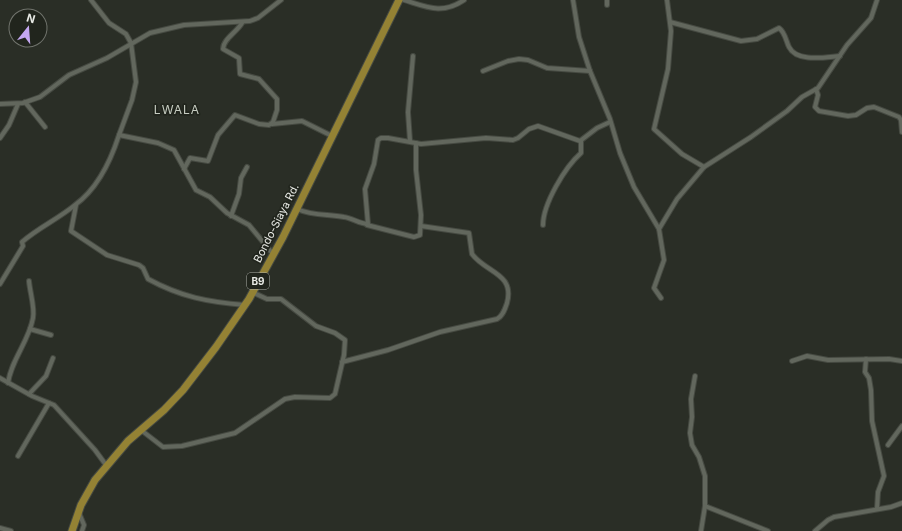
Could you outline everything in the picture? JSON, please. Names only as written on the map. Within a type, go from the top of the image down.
[{"type":"highway","name":"Bondo-Siaya Rd.","points":[[72,531],[78,512],[90,487],[106,465],[141,430],[164,410],[188,384],[245,305],[297,209],[399,0]]},
{"type":"street","points":[[0,284],[23,246],[22,242],[32,233],[76,205],[91,188],[108,163],[132,100],[136,82],[131,43],[126,34],[109,23],[92,0]]},
{"type":"street","points":[[0,104],[18,104],[40,97],[69,75],[107,58],[146,34],[178,26],[242,23],[258,18],[281,0]]},
{"type":"street","points":[[404,0],[425,7],[442,8],[452,7],[464,0]]},
{"type":"street","points":[[574,0],[577,30],[620,153],[634,187],[659,229],[664,260],[654,288],[660,298]]},
{"type":"street","points":[[607,0],[607,5]]},
{"type":"street","points":[[667,0],[671,30],[667,72],[654,129],[682,154],[704,167]]},
{"type":"street","points":[[659,229],[677,199],[704,167],[751,137],[787,111],[802,97],[816,89],[851,40],[871,18],[876,0]]},
{"type":"street","points":[[670,22],[741,41],[757,39],[779,28],[794,54],[806,57],[840,56]]},
{"type":"street","points":[[242,23],[238,30],[224,44],[223,49],[239,58],[240,74],[259,79],[277,99],[278,106],[272,124]]},
{"type":"street","points":[[410,141],[408,112],[413,56]]},
{"type":"street","points":[[483,71],[508,61],[519,59],[546,68],[590,70]]},
{"type":"street","points":[[816,89],[818,95],[815,107],[819,111],[851,116],[867,108],[874,107],[899,117],[901,120],[902,132]]},
{"type":"street","points":[[25,102],[45,127]]},
{"type":"street","points":[[0,138],[9,126],[18,104]]},
{"type":"street","points":[[184,169],[190,158],[208,161],[218,135],[235,115],[259,124],[302,121],[332,136]]},
{"type":"street","points":[[581,141],[597,128],[610,122]]},
{"type":"street","points":[[367,224],[369,219],[366,186],[374,164],[378,140],[381,138],[426,144],[486,138],[516,139],[529,128],[538,126],[581,141]]},
{"type":"street","points":[[119,135],[140,138],[169,147],[177,153],[196,190],[210,197],[231,216],[248,225],[273,254]]},
{"type":"street","points":[[543,225],[545,208],[571,163],[581,153],[581,141]]},
{"type":"street","points":[[297,209],[306,213],[323,216],[346,217],[417,237],[420,235],[421,226],[416,166],[416,143]]},
{"type":"street","points":[[231,216],[239,194],[241,178],[247,167]]},
{"type":"street","points":[[76,205],[71,231],[106,255],[139,265],[144,270],[148,280],[185,296],[205,301],[245,305]]},
{"type":"street","points":[[342,362],[388,350],[440,332],[497,319],[503,314],[509,294],[507,285],[499,275],[472,254],[469,233],[421,226]]},
{"type":"street","points":[[8,383],[9,374],[30,329],[34,315],[29,281]]},
{"type":"street","points":[[141,430],[160,445],[168,447],[182,446],[229,435],[243,429],[285,399],[295,397],[324,399],[332,397],[336,391],[342,362],[345,343],[342,338],[316,326],[281,299],[266,299],[252,292]]},
{"type":"street","points":[[30,329],[51,335]]},
{"type":"street","points":[[792,361],[807,356],[828,360],[866,359],[902,361]]},
{"type":"street","points":[[29,394],[46,376],[53,358]]},
{"type":"street","points":[[866,359],[865,372],[869,378],[872,396],[872,421],[884,476],[878,492],[877,509]]},
{"type":"street","points":[[695,376],[691,399],[690,437],[692,445],[704,469],[706,483],[705,506],[701,531]]},
{"type":"street","points":[[0,378],[57,408],[106,465]]},
{"type":"street","points":[[18,456],[49,403]]},
{"type":"street","points":[[888,444],[902,426]]},
{"type":"street","points":[[815,531],[831,518],[902,504]]},
{"type":"street","points":[[705,506],[768,531]]},
{"type":"street","points":[[78,512],[84,525],[82,531]]},
{"type":"street","points":[[0,528],[11,531]]},
{"type":"district","name":"LWALA","points":[[177,110]]}]
